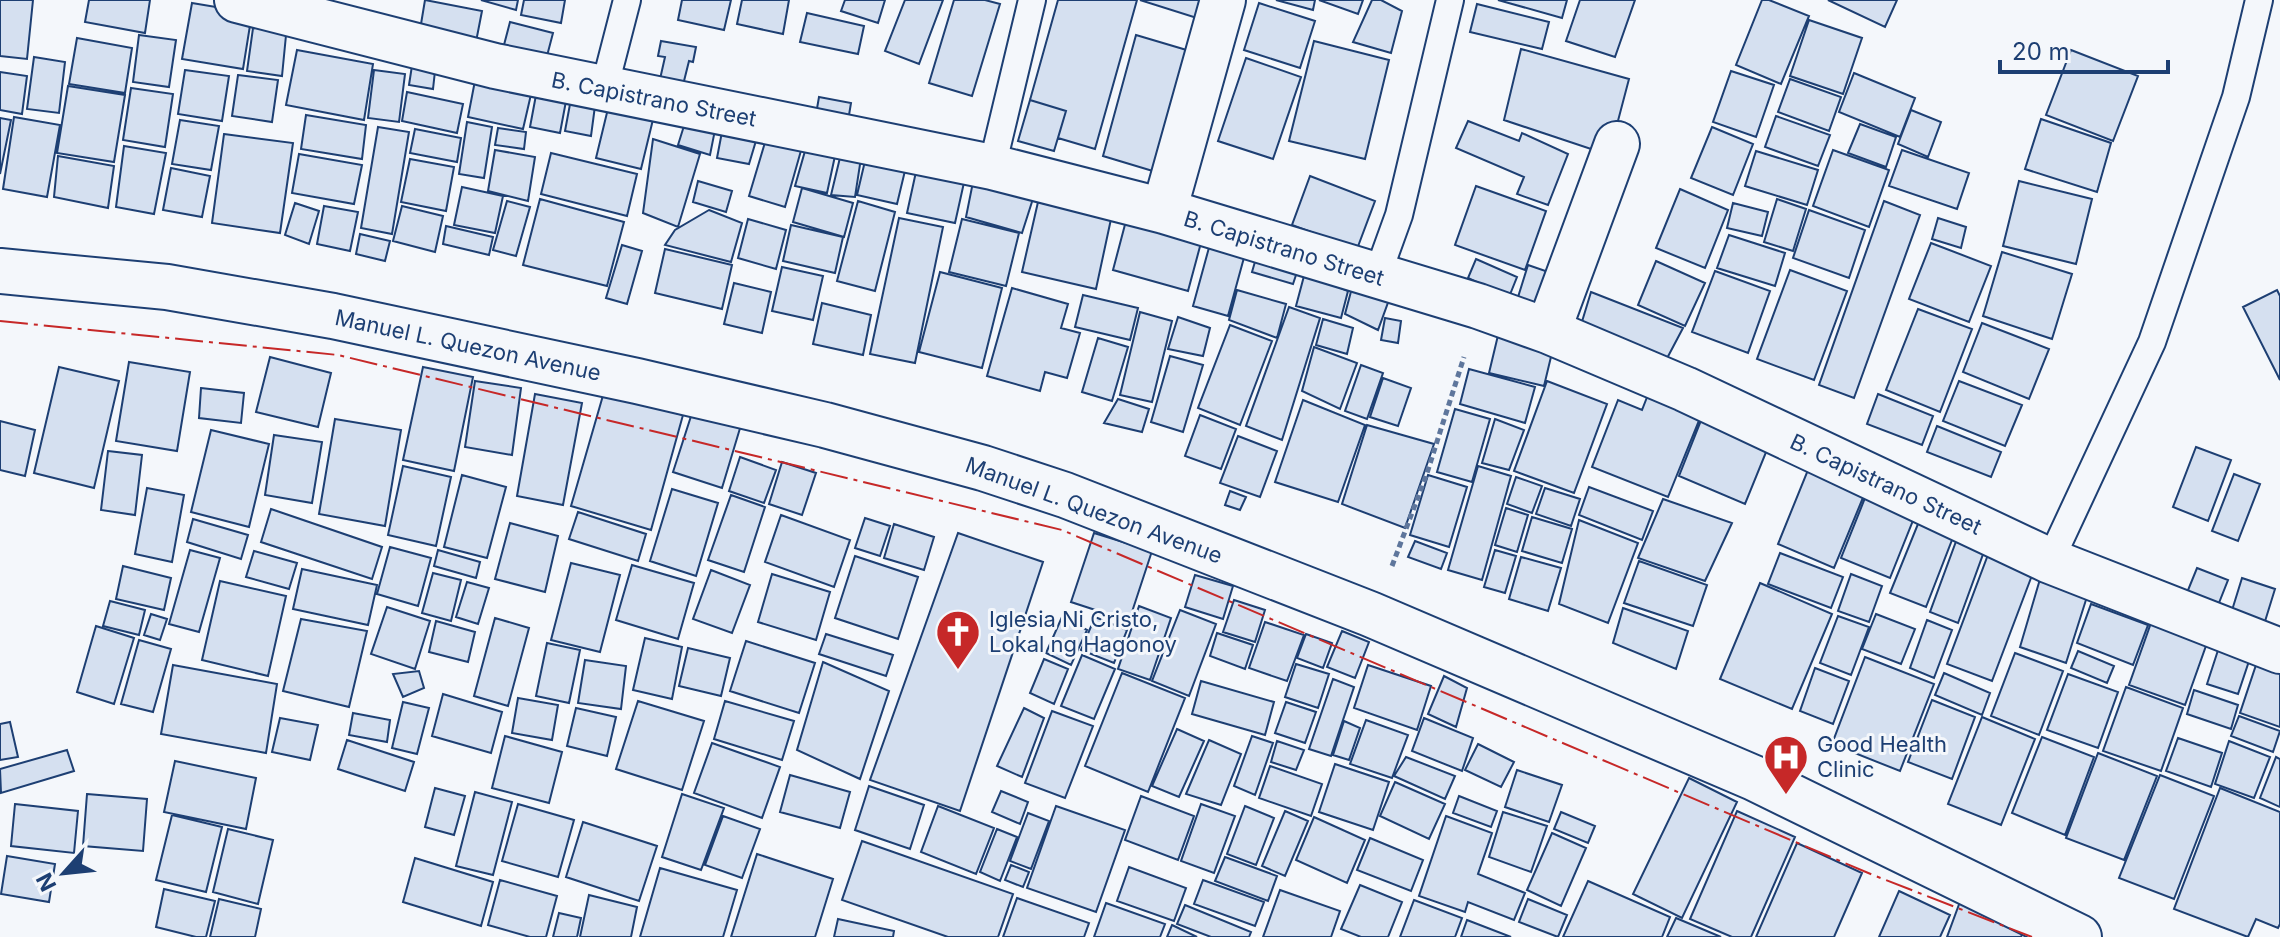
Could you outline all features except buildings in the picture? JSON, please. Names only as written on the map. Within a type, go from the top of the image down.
[{"type":"street","name":"B. Capistrano Street","points":[[237,0],[495,66],[992,167],[1164,211],[1478,306],[1548,331],[1685,389],[2050,561],[2280,651]]},
{"type":"street","points":[[1164,211],[1223,0]]},
{"type":"street","points":[[1548,331],[1617,144]]},
{"type":"street","name":"Manuel L. Quezon Avenue","points":[[0,271],[167,287],[333,316],[637,381],[825,425],[983,468],[1065,495],[1370,614],[1754,778],[2079,937]]},
{"type":"lane","points":[[604,89],[627,0]]},
{"type":"lane","points":[[992,167],[1032,0]]},
{"type":"lane","points":[[1377,276],[1399,215],[1450,0]]},
{"type":"lane","points":[[2050,561],[2152,342],[2236,97],[2259,0]]},
{"type":"path","points":[[1370,614],[1399,550],[1427,473],[1478,306]]},
{"type":"power","points":[[0,321],[338,355],[1062,530],[1873,875],[2032,937]]},
{"type":"place","name":"Iglesia Ni Cristo, Lokal ng Hagonoy","points":[[958,671]]},
{"type":"place","name":"Good Health Clinic","points":[[1786,796]]}]
